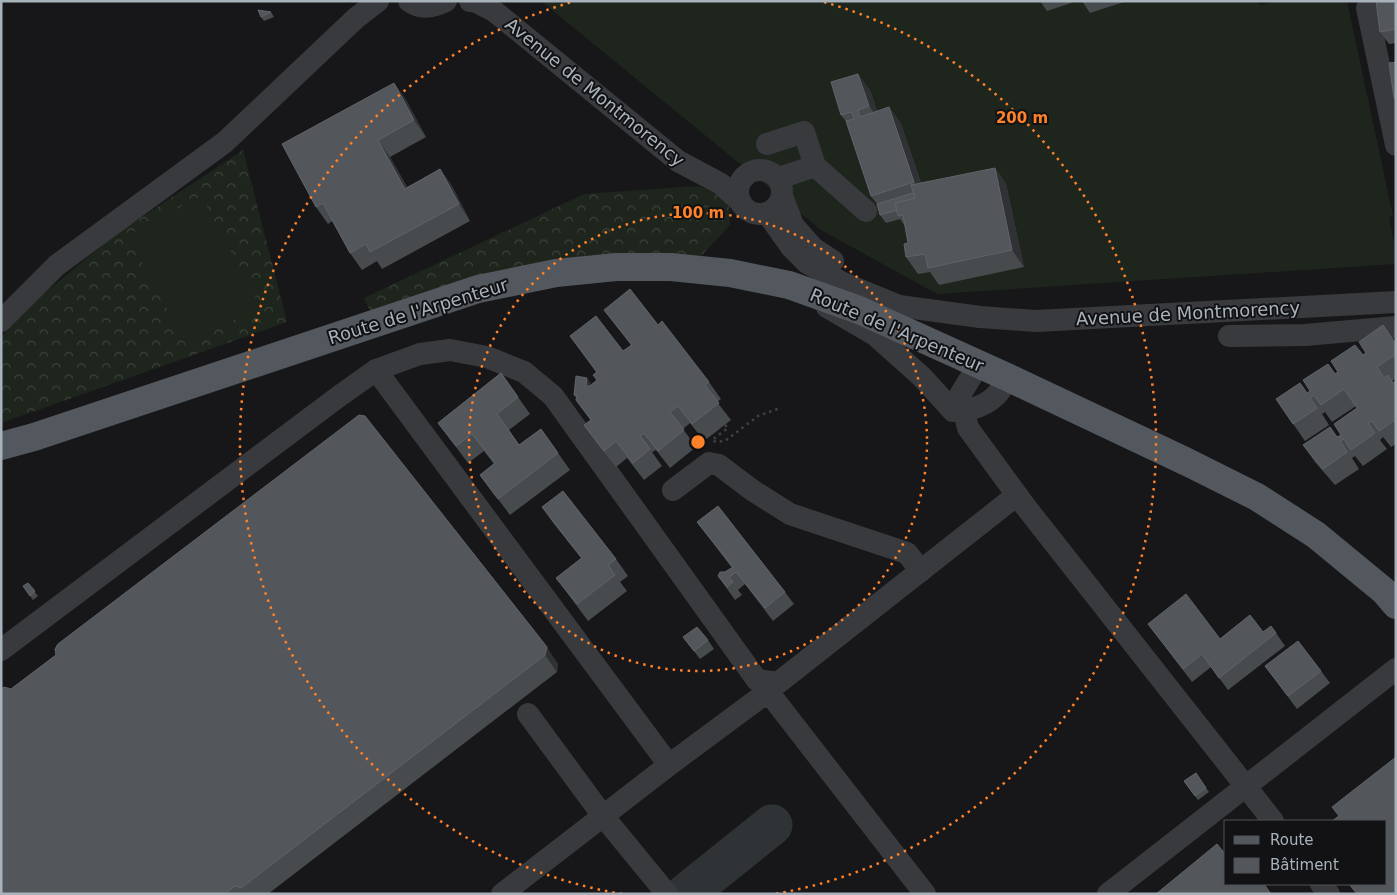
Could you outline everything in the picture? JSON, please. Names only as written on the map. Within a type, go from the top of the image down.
[{"type":"main road","name":"Route de l'Arpenteur","points":[[1,446],[478,289],[556,272],[616,267],[671,267],[730,273],[789,285],[860,310],[1187,462],[1257,497],[1316,535],[1384,591],[1396,605]]},
{"type":"street","points":[[1,321],[57,265],[225,142],[356,18],[378,1]]},
{"type":"street","points":[[409,1],[414,5],[424,7],[435,6],[446,1]]},
{"type":"street","name":"Avenue de Montmorency","points":[[470,1],[492,6],[678,161],[721,184],[740,201]]},
{"type":"street","points":[[1387,1],[1368,8],[1396,145]]},
{"type":"street","points":[[768,144],[804,132],[814,166],[866,211]]},
{"type":"street","points":[[781,188],[769,172],[758,170],[744,176],[739,185],[738,192],[740,201],[745,208],[752,213],[767,213],[778,205],[785,176],[814,166]]},
{"type":"street","name":"Avenue de Montmorency","points":[[698,172],[754,171]]},
{"type":"street","name":"Avenue de Montmorency","points":[[781,188],[793,225],[813,248],[851,274],[899,297],[980,317]]},
{"type":"street","name":"Avenue de Montmorency","points":[[767,213],[790,247],[807,263],[843,283],[899,306],[980,317],[1036,321],[1396,302]]},
{"type":"street","points":[[789,285],[875,335],[922,376],[952,411],[963,411],[989,403],[1004,386],[1007,377]]},
{"type":"street","points":[[1229,336],[1305,335],[1396,327]]},
{"type":"street","points":[[1,650],[376,370],[420,354],[450,350],[487,357],[524,372],[553,396],[757,680],[778,684],[1017,495]]},
{"type":"street","points":[[979,364],[960,394],[968,428],[1017,495],[1272,820]]},
{"type":"street","points":[[376,370],[669,765]]},
{"type":"street","points":[[989,403],[986,426],[999,469]]},
{"type":"street","points":[[673,490],[709,463],[719,465],[752,490],[790,514],[907,552],[921,570]]},
{"type":"street","points":[[1108,894],[1245,785],[1396,669]]},
{"type":"street","points":[[502,894],[762,696],[772,698],[926,894]]},
{"type":"street","points":[[528,714],[603,816],[667,894]]},
{"type":"path","points":[[725,425],[728,428],[712,440],[716,442],[725,441],[758,416],[780,408]]},
{"type":"green space","points":[[541,1],[1259,1],[1260,5],[1278,1],[1347,1],[1393,216],[1389,217],[1396,252],[1396,264],[937,294],[821,230]]},
{"type":"green space","points":[[243,150],[287,322],[1,423],[1,337],[42,295],[115,235]]},
{"type":"green space","points":[[699,186],[718,195],[729,205],[730,225],[693,265],[625,253],[596,265],[559,270],[531,264],[508,275],[371,313],[364,298],[584,194]]},
{"type":"green space","points":[[201,196],[260,306],[186,345],[128,235]]},
{"type":"building","points":[[1376,1],[1396,1],[1396,29],[1380,32]]},
{"type":"building","points":[[258,10],[271,12],[261,17]]},
{"type":"building","points":[[1396,62],[1396,98],[1394,98],[1389,63]]},
{"type":"building","points":[[858,74],[869,106],[858,110],[860,117],[889,107],[914,182],[871,196],[846,121],[854,119],[852,112],[841,115],[831,82]]},
{"type":"building","points":[[394,83],[414,120],[378,140],[405,189],[440,169],[459,204],[370,252],[366,244],[350,253],[323,203],[316,207],[282,144]]},
{"type":"building","points":[[995,168],[1012,250],[928,268],[925,254],[906,257],[904,244],[908,243],[903,215],[898,216],[895,203],[915,198],[911,185]]},
{"type":"building","points":[[913,193],[915,198],[895,203],[897,210],[880,215],[877,204]]},
{"type":"building","points":[[630,289],[658,325],[662,321],[709,382],[705,385],[719,403],[692,424],[678,406],[670,412],[684,430],[658,451],[644,433],[640,436],[650,449],[633,463],[616,441],[604,451],[584,425],[591,420],[576,400],[577,395],[574,395],[576,376],[587,378],[586,386],[590,386],[597,380],[593,375],[597,372],[570,336],[596,316],[623,351],[632,345],[604,310]]},
{"type":"building","points":[[1383,325],[1396,344],[1396,354],[1377,367],[1384,378],[1388,375],[1393,383],[1396,381],[1396,419],[1379,431],[1372,421],[1368,423],[1375,433],[1351,450],[1344,439],[1340,441],[1347,452],[1323,469],[1303,445],[1330,427],[1337,437],[1341,435],[1334,424],[1357,408],[1344,389],[1321,405],[1314,395],[1310,398],[1317,408],[1293,424],[1276,399],[1300,383],[1307,393],[1310,391],[1303,380],[1328,364],[1335,374],[1338,372],[1331,361],[1355,345],[1363,355],[1366,353],[1359,342]]},
{"type":"building","points":[[501,373],[518,397],[497,414],[519,445],[541,429],[558,453],[498,499],[480,475],[495,463],[472,434],[456,446],[438,423]]},
{"type":"building","points":[[359,415],[365,416],[547,647],[545,655],[241,888],[235,886],[225,894],[1,894],[1,689],[4,687],[11,689],[56,655],[55,649],[58,644]]},
{"type":"building","points":[[563,491],[616,559],[608,565],[615,575],[577,604],[556,578],[582,558],[542,507]]},
{"type":"building","points":[[718,506],[785,592],[765,608],[736,572],[729,577],[733,582],[727,587],[718,576],[720,572],[725,572],[733,567],[697,522]]},
{"type":"building","points":[[28,583],[35,591],[30,596],[23,586]]},
{"type":"building","points":[[1186,594],[1220,639],[1250,615],[1263,632],[1271,626],[1276,633],[1219,678],[1202,654],[1183,669],[1148,624]]},
{"type":"building","points":[[697,627],[708,640],[694,651],[683,637]]},
{"type":"building","points":[[1298,641],[1321,671],[1288,696],[1265,666]]},
{"type":"building","points":[[1396,757],[1396,894],[1357,894],[1350,885],[1387,885],[1387,820],[1333,820],[1339,816],[1332,807]]},
{"type":"building","points":[[1196,773],[1206,788],[1195,796],[1184,781]]},
{"type":"building","points":[[1217,844],[1224,853],[1224,885],[1265,885],[1271,894],[1156,894]]},
{"type":"taxiway","points":[[686,894],[772,825]]}]
